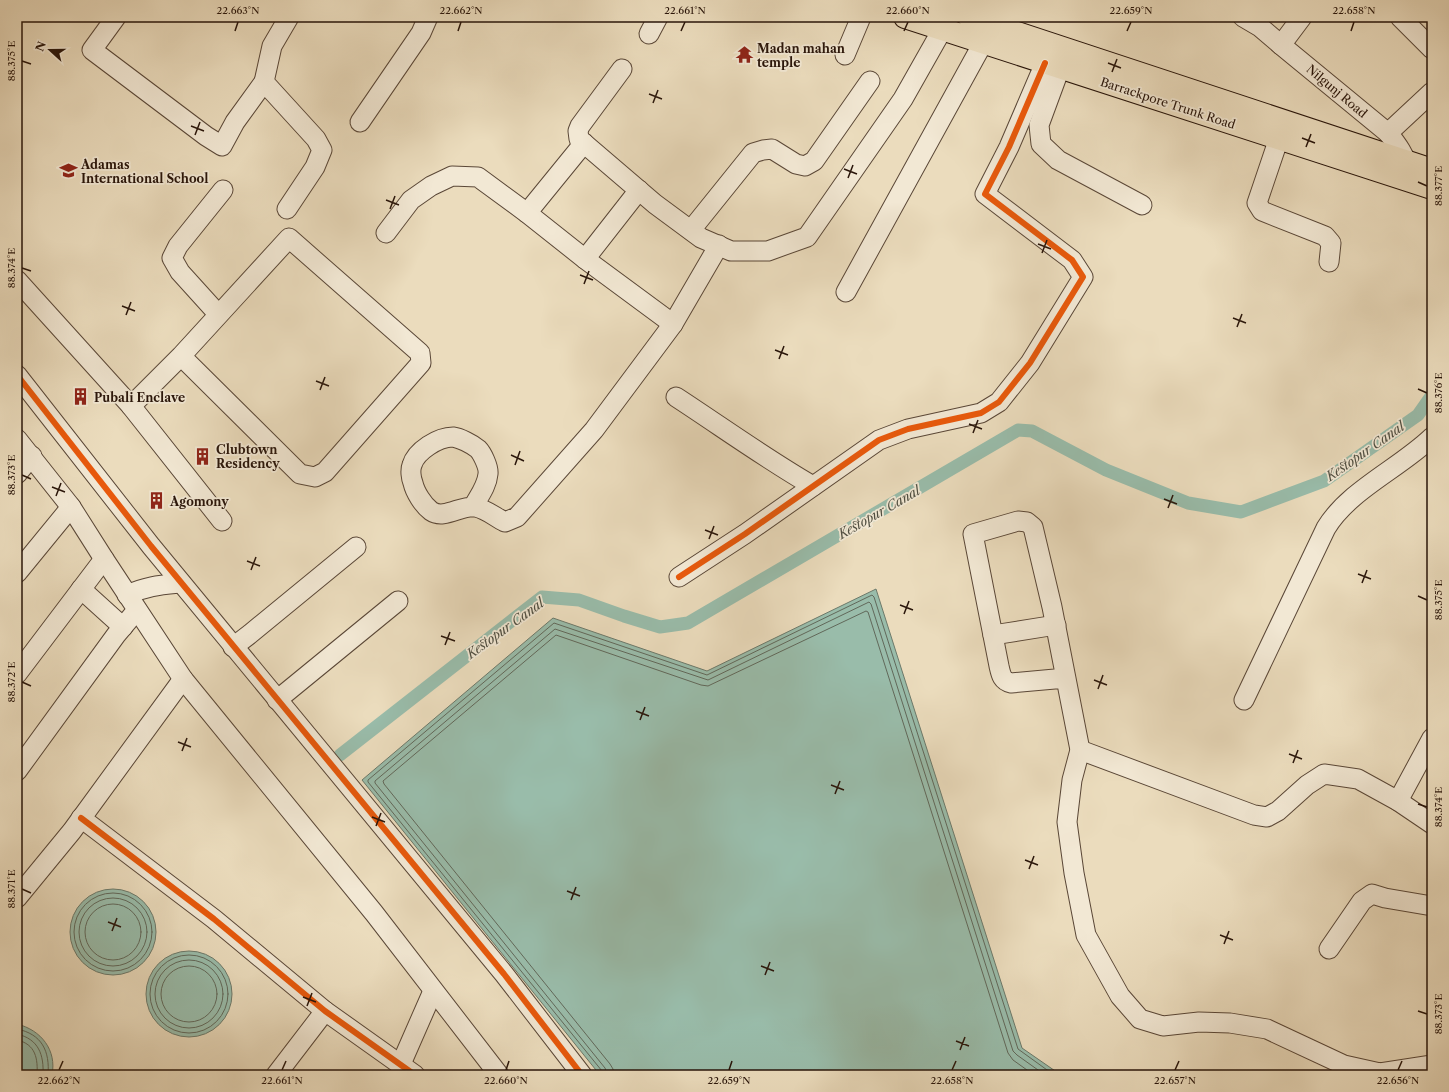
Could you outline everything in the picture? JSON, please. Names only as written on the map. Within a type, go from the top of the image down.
[{"type":"main road","name":"Barrackpore Trunk Road","points":[[905,17],[1279,138],[1400,155],[1432,188]]},
{"type":"main road","name":"Barrackpore Trunk Road","points":[[969,17],[1400,155],[1432,170]]},
{"type":"street","points":[[116,17],[92,50],[206,136],[222,146],[235,122],[264,82],[272,46],[289,17]]},
{"type":"street","points":[[360,122],[421,33],[428,17]]},
{"type":"street","points":[[649,34],[658,17]]},
{"type":"street","points":[[845,55],[861,17]]},
{"type":"street","points":[[1281,45],[1302,17]]},
{"type":"street","points":[[1400,17],[1432,49]]},
{"type":"street","name":"Nilgunj Road","points":[[1250,19],[1281,45],[1400,155]]},
{"type":"street","points":[[622,68],[580,126],[578,131],[579,138],[655,204],[701,238],[731,251],[768,251],[807,237],[903,99],[942,30]]},
{"type":"street","points":[[846,292],[983,43]]},
{"type":"street","points":[[1053,66],[1039,125],[1041,144],[1058,160],[1142,205]]},
{"type":"street","points":[[679,576],[745,534],[880,440],[908,429],[981,413],[999,402],[1030,363],[1083,278],[1072,260],[985,194],[1053,66]]},
{"type":"street","points":[[691,230],[753,153],[772,149],[796,164],[805,166],[814,161],[870,81]]},
{"type":"street","points":[[264,82],[316,139],[322,150],[315,166],[287,209]]},
{"type":"street","points":[[1400,155],[1432,92]]},
{"type":"street","points":[[1400,155],[1432,104]]},
{"type":"street","points":[[1279,138],[1257,204],[1262,211],[1325,236],[1331,243],[1328,262]]},
{"type":"street","points":[[526,213],[584,143]]},
{"type":"street","points":[[386,233],[411,200],[431,186],[452,176],[478,177],[585,259],[674,324]]},
{"type":"street","points":[[218,314],[180,272],[172,258],[178,246],[223,190]]},
{"type":"street","points":[[585,259],[639,190]]},
{"type":"street","points":[[131,406],[181,356],[289,238],[420,353],[421,364],[325,472],[314,477],[300,474],[181,356]]},
{"type":"street","points":[[473,507],[486,483],[488,472],[478,449],[467,442],[453,437],[441,439],[423,450],[413,462],[411,472],[414,488],[426,507],[439,515],[473,507],[484,509],[505,522],[517,517],[594,430],[674,324],[719,245]]},
{"type":"street","points":[[17,280],[131,406],[222,521]]},
{"type":"street","points":[[17,375],[181,583],[241,641],[285,694],[582,1075]]},
{"type":"street","points":[[676,397],[780,467],[813,486]]},
{"type":"street","points":[[1244,700],[1326,528],[1333,517],[1340,509],[1376,479],[1423,446],[1432,437]]},
{"type":"street","points":[[17,438],[71,507],[183,679],[374,913],[499,1075]]},
{"type":"street","points":[[17,474],[32,456]]},
{"type":"street","points":[[17,573],[71,507]]},
{"type":"street","points":[[1066,678],[1011,684],[1006,682],[1002,677],[998,666],[973,534],[1018,521],[1028,522],[1033,527],[1056,625],[1080,750],[1072,780],[1067,822],[1074,873],[1086,935],[1120,996],[1140,1019],[1163,1026],[1199,1022],[1230,1023],[1266,1029],[1344,1065],[1380,1073],[1432,1065]]},
{"type":"street","points":[[241,641],[356,547]]},
{"type":"street","points":[[17,674],[104,559]]},
{"type":"street","points":[[17,770],[123,626],[132,602],[143,588],[153,585],[181,583]]},
{"type":"street","points":[[82,589],[123,626]]},
{"type":"street","points":[[285,694],[398,601]]},
{"type":"street","points":[[993,635],[1056,625]]},
{"type":"street","points":[[17,898],[81,818],[183,679]]},
{"type":"street","points":[[1398,801],[1432,738]]},
{"type":"street","points":[[1080,750],[1254,815],[1267,817],[1278,811],[1307,785],[1324,774],[1358,779],[1398,801],[1432,824]]},
{"type":"street","points":[[81,818],[214,919],[325,1011],[408,1069],[433,991]]},
{"type":"street","points":[[1329,949],[1362,901],[1372,894],[1385,898],[1432,906]]},
{"type":"street","points":[[276,1075],[325,1011]]},
{"type":"water","points":[[876,589],[1022,1048],[1061,1075],[600,1075],[362,780],[553,618],[707,671]]},
{"type":"water","points":[[113,889],[130,892],[144,901],[153,915],[156,932],[153,949],[144,963],[130,972],[113,975],[96,972],[82,963],[73,949],[70,932],[73,915],[82,901],[96,892]]},
{"type":"water","points":[[189,951],[205,954],[213,958],[225,970],[229,978],[232,994],[229,1010],[225,1018],[213,1030],[205,1034],[189,1037],[173,1034],[165,1030],[153,1018],[149,1010],[146,994],[149,978],[153,970],[165,958],[173,954]]},
{"type":"water","points":[[17,1024],[33,1031],[45,1042],[52,1057],[52,1075],[17,1075]]},
{"type":"waterway","name":"Kestopur Canal","points":[[340,755],[542,597],[579,600],[660,627],[688,623],[1018,430],[1032,431],[1106,470],[1188,503],[1241,512],[1324,481],[1418,415],[1432,395]]},
{"type":"cycle path","points":[[679,577],[745,534],[879,440],[908,429],[981,413],[999,402],[1030,363],[1083,277],[1072,260],[985,194],[1009,147],[1045,63]]},
{"type":"cycle path","points":[[17,375],[151,546],[504,974],[582,1075]]},
{"type":"cycle path","points":[[81,818],[214,919],[325,1011],[415,1075]]},
{"type":"place","name":"Madan mahan temple","points":[[744,55]]},
{"type":"place","name":"Adamas International School","points":[[68,171]]},
{"type":"place","name":"Pubali Enclave","points":[[81,397]]},
{"type":"place","name":"Clubtown Residency","points":[[203,456]]},
{"type":"place","name":"Agomony","points":[[157,501]]}]
